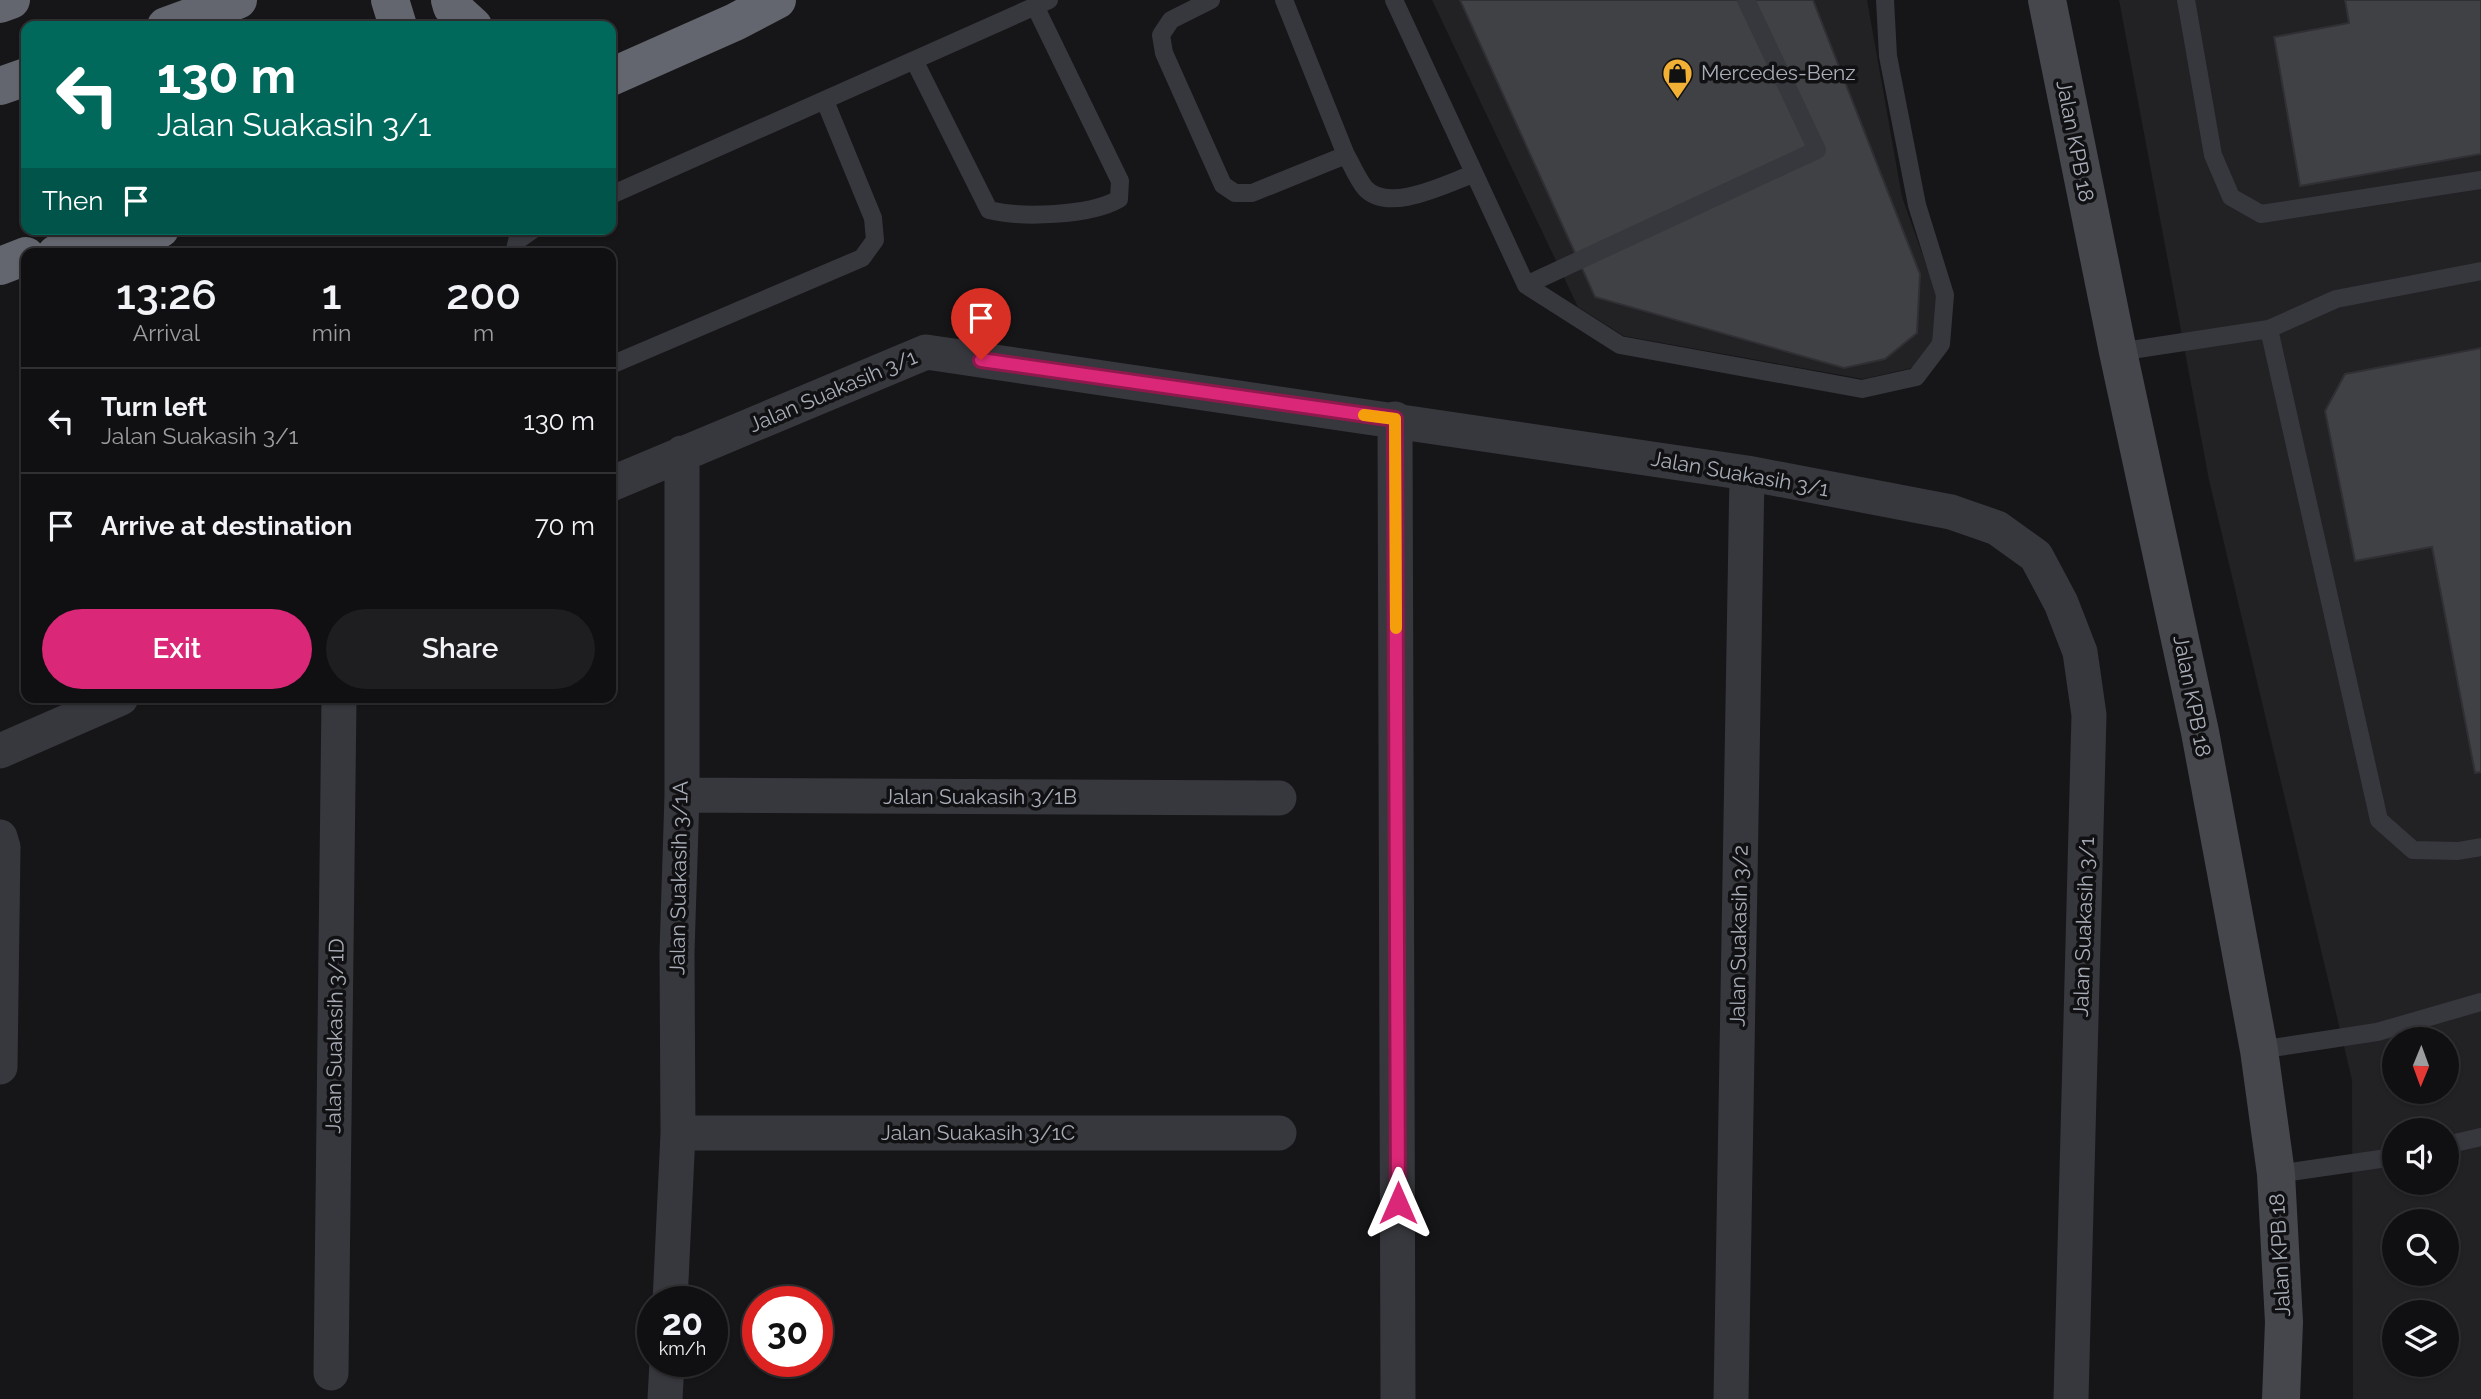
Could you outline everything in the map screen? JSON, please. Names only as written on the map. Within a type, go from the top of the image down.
[{"type":"highway","points":[[0,4],[11,0]]},
{"type":"highway","points":[[180,21],[238,0]]},
{"type":"highway","points":[[616,47],[738,0]]},
{"type":"highway","points":[[616,75],[735,22],[777,0]]},
{"type":"highway","points":[[0,86],[21,79]]},
{"type":"highway","points":[[49,248],[85,235]]},
{"type":"highway","points":[[81,248],[135,235]]},
{"type":"highway","points":[[0,266],[21,260]]},
{"type":"street","name":"Jalan KPB 18","points":[[2047,0],[2118,352],[2200,732],[2259,1050],[2276,1174],[2284,1322],[2281,1399]]},
{"type":"street","name":"Jalan Suakasih 3/1","points":[[616,482],[926,352],[1747,473],[1951,512],[1997,528],[2036,556],[2061,603],[2080,652],[2090,715],[2071,1399]]},
{"type":"street","points":[[1395,419],[1398,1399]]},
{"type":"street","name":"Jalan Suakasih 3/1A","points":[[671,1286],[678,1133],[682,453]]},
{"type":"street","name":"Jalan Suakasih 3/2","points":[[1731,1399],[1747,473]]},
{"type":"street","points":[[0,751],[110,703]]},
{"type":"street","name":"Jalan Suakasih 3/1D","points":[[331,1373],[339,703]]},
{"type":"street","name":"Jalan Suakasih 3/1B","points":[[682,795],[1279,799]]},
{"type":"street","points":[[0,837],[3,847],[0,1067]]},
{"type":"street","name":"Jalan Suakasih 3/1C","points":[[678,1133],[1279,1133]]},
{"type":"street","points":[[665,1399],[666,1377]]},
{"type":"lane","points":[[1211,0],[1171,20],[1161,35],[1164,53],[1223,185],[1234,193],[1252,193],[1346,155]]},
{"type":"lane","points":[[1283,0],[1346,155],[1366,189],[1382,199],[1409,197],[1473,174]]},
{"type":"lane","points":[[1394,0],[1526,285],[1620,345],[1863,389],[1916,377],[1941,344],[1945,295],[1917,205],[1888,56],[1885,0]]},
{"type":"lane","points":[[1526,285],[1817,150],[1746,0]]},
{"type":"lane","points":[[2186,0],[2213,155],[2231,197],[2262,214],[2318,208],[2481,180]]},
{"type":"lane","points":[[616,193],[825,101],[914,60],[1042,3],[1120,181],[1119,199],[1105,208],[1012,216],[989,210],[914,60]]},
{"type":"lane","points":[[616,363],[862,258],[875,240],[873,218],[825,101]]},
{"type":"lane","points":[[515,248],[517,241],[526,235]]},
{"type":"lane","points":[[2118,352],[2269,329],[2336,299],[2481,271]]},
{"type":"lane","points":[[2269,329],[2379,820],[2413,850],[2458,851],[2481,847]]},
{"type":"lane","points":[[2259,1050],[2377,1032],[2481,1002]]},
{"type":"lane","points":[[2459,1142],[2481,1137]]},
{"type":"lane","points":[[2276,1174],[2382,1159]]},
{"type":"shaded area","name":"Mercedes-Benz","points":[[1432,0],[1867,0],[1902,197],[1937,295],[1933,340],[1912,368],[1863,379],[1624,336],[1578,307]]},
{"type":"shaded area","points":[[2119,0],[2481,0],[2481,1399],[2353,1399],[2352,1080],[2209,480]]},
{"type":"building","name":"Mercedes-Benz","points":[[1460,0],[1813,0],[1920,274],[1917,333],[1885,359],[1844,368],[1595,297]]},
{"type":"building","points":[[2345,0],[2481,0],[2481,154],[2300,186],[2274,37],[2349,23]]},
{"type":"building","points":[[2481,348],[2481,772],[2475,773],[2432,547],[2355,561],[2325,411],[2345,374]]},
{"type":"slow traffic","points":[[1364,415],[1395,419],[1396,628]]},
{"type":"place","name":"Mercedes-Benz","points":[[1678,100]]},
{"type":"route","points":[[981,360],[1395,419],[1398,1203]]}]
